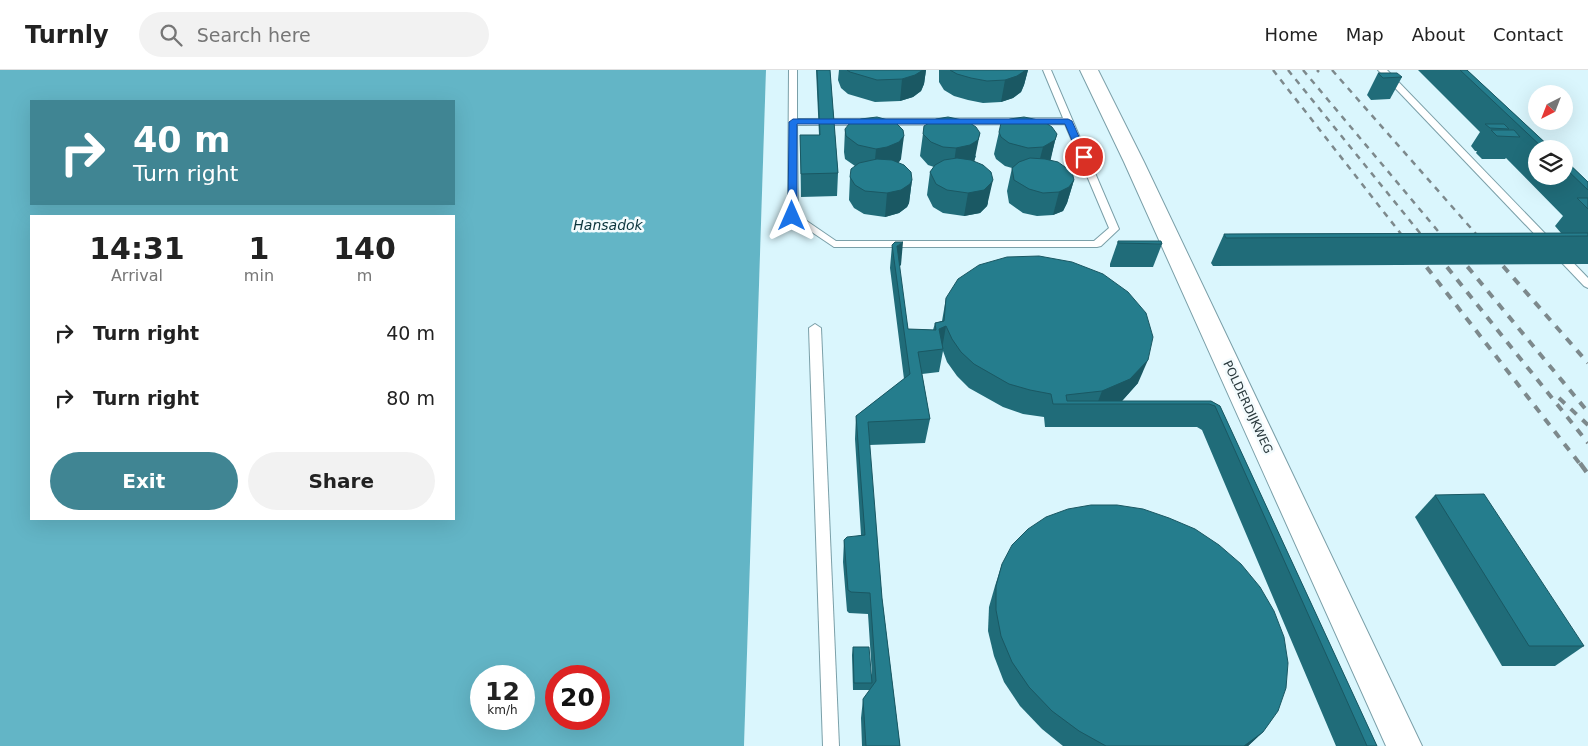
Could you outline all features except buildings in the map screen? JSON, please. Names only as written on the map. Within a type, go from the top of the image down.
[{"type":"street","name":"POLDERDIJKWEG","points":[[1089,70],[1138,170],[1404,746]]},
{"type":"lane","points":[[793,70],[792,216],[834,244],[1097,244],[1114,229],[1047,70]]},
{"type":"lane","points":[[1382,70],[1588,284]]},
{"type":"lane","points":[[793,122],[1068,121]]},
{"type":"lane","points":[[815,328],[831,746]]},
{"type":"shaded area","points":[[766,70],[1588,70],[1588,746],[744,746]]},
{"type":"water","name":"Hansadok","points":[[0,70],[766,70],[744,746],[0,746]]},
{"type":"railway","points":[[1273,70],[1408,243]]},
{"type":"railway","points":[[1288,70],[1428,243]]},
{"type":"railway","points":[[1303,70],[1448,243]]},
{"type":"railway","points":[[1332,70],[1484,243]]},
{"type":"railway","points":[[1407,242],[1580,464]]},
{"type":"railway","points":[[1427,242],[1588,443]]},
{"type":"railway","points":[[1447,242],[1588,412]]},
{"type":"railway","points":[[1482,242],[1588,363]]},
{"type":"railway","points":[[1559,398],[1588,425]]},
{"type":"railway","points":[[1580,463],[1588,474]]},
{"type":"route","points":[[792,216],[793,122],[1068,121],[1084,157]]}]
